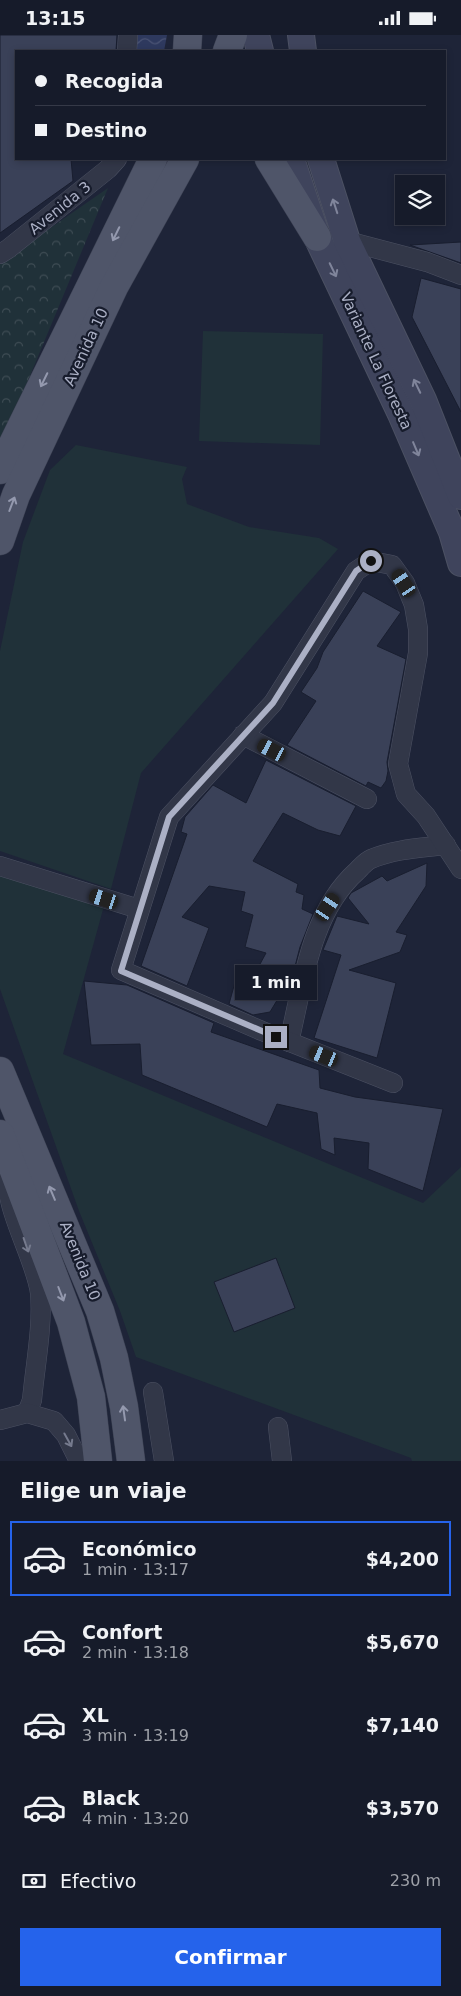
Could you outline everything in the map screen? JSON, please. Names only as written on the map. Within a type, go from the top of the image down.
[{"type":"main road","points":[[187,50],[188,35]]},
{"type":"main road","points":[[227,50],[233,35]]},
{"type":"main road","points":[[256,35],[260,50]]},
{"type":"main road","points":[[301,35],[303,50]]},
{"type":"main road","name":"Avenida 10","points":[[0,541],[12,503],[11,466],[152,160]]},
{"type":"main road","name":"Avenida 10","points":[[11,466],[184,160]]},
{"type":"main road","points":[[270,160],[316,237]]},
{"type":"main road","name":"Variante La Floresta","points":[[291,160],[316,237],[401,414],[452,532],[461,563]]},
{"type":"main road","name":"Variante La Floresta","points":[[321,160],[347,241],[424,400],[461,496]]},
{"type":"main road","name":"Avenida 10","points":[[0,1071],[100,1311],[114,1358],[124,1407],[130,1461]]},
{"type":"main road","name":"Avenida 10","points":[[0,1135],[71,1322],[91,1397],[98,1461]]},
{"type":"street","points":[[127,50],[128,35]]},
{"type":"street","name":"Avenida 3","points":[[0,254],[108,169],[116,160]]},
{"type":"street","points":[[347,241],[426,262],[461,275]]},
{"type":"street","points":[[393,1083],[289,1042],[121,971],[169,817],[273,703],[356,571],[371,561],[392,565],[404,583],[414,605],[418,629],[418,653],[398,764],[406,794],[426,816],[461,869]]},
{"type":"street","points":[[243,735],[367,799]]},
{"type":"street","points":[[289,1042],[312,947],[328,907],[346,881],[370,859],[400,850],[446,845]]},
{"type":"street","points":[[0,866],[139,909]]},
{"type":"street","points":[[12,1165],[8,1182],[8,1194],[36,1274],[40,1292],[40,1313],[32,1400],[26,1413]]},
{"type":"street","points":[[153,1392],[164,1461]]},
{"type":"street","points":[[0,1419],[26,1413],[54,1421],[66,1435],[79,1461]]},
{"type":"street","points":[[278,1427],[282,1461]]},
{"type":"green space","points":[[108,188],[0,448],[0,263]]},
{"type":"green space","points":[[203,331],[323,334],[320,445],[199,441]]},
{"type":"green space","points":[[76,445],[187,467],[182,479],[187,504],[249,527],[319,538],[338,549],[141,773],[111,889],[0,851],[0,651],[23,542],[50,470]]},
{"type":"green space","points":[[0,874],[104,906],[63,1054],[423,1203],[461,1167],[461,1461],[412,1461],[411,1458],[136,1357],[120,1311],[79,1211],[0,989]]},
{"type":"water","points":[[134,35],[167,35],[164,50],[133,50]]},
{"type":"building","points":[[0,35],[117,35],[116,50],[15,50],[15,160],[71,160],[73,181],[0,233]]},
{"type":"building","points":[[461,242],[461,263],[410,245]]},
{"type":"building","points":[[421,278],[461,289],[461,412],[412,317]]},
{"type":"building","points":[[363,591],[401,612],[377,646],[406,659],[387,762],[388,771],[386,781],[381,788],[368,782],[366,786],[287,745],[316,701],[301,692],[317,668],[323,652]]},
{"type":"building","points":[[266,760],[356,806],[340,836],[318,830],[283,813],[253,861],[298,884],[296,892],[304,895],[302,909],[313,914],[300,947],[292,978],[285,988],[288,993],[279,997],[270,1012],[253,1015],[229,1004],[237,975],[253,977],[266,953],[245,947],[253,915],[241,911],[245,892],[209,886],[182,917],[209,928],[187,986],[141,966],[187,834],[181,832],[185,817],[213,785],[246,803]]},
{"type":"building","points":[[427,863],[426,886],[396,932],[407,935],[400,952],[349,970],[396,983],[377,1058],[314,1038],[341,955],[323,950],[337,916],[369,924],[348,898],[351,893],[382,876],[387,881]]},
{"type":"building","points":[[84,981],[127,985],[214,1023],[211,1032],[319,1070],[320,1088],[355,1097],[443,1109],[423,1191],[368,1169],[369,1143],[334,1138],[335,1155],[321,1149],[317,1113],[277,1104],[267,1127],[142,1075],[140,1044],[91,1045]]},
{"type":"building","points":[[276,1258],[295,1308],[234,1332],[214,1282]]},
{"type":"route","points":[[276,1037],[121,971],[169,817],[273,703],[356,571],[371,561]]}]
